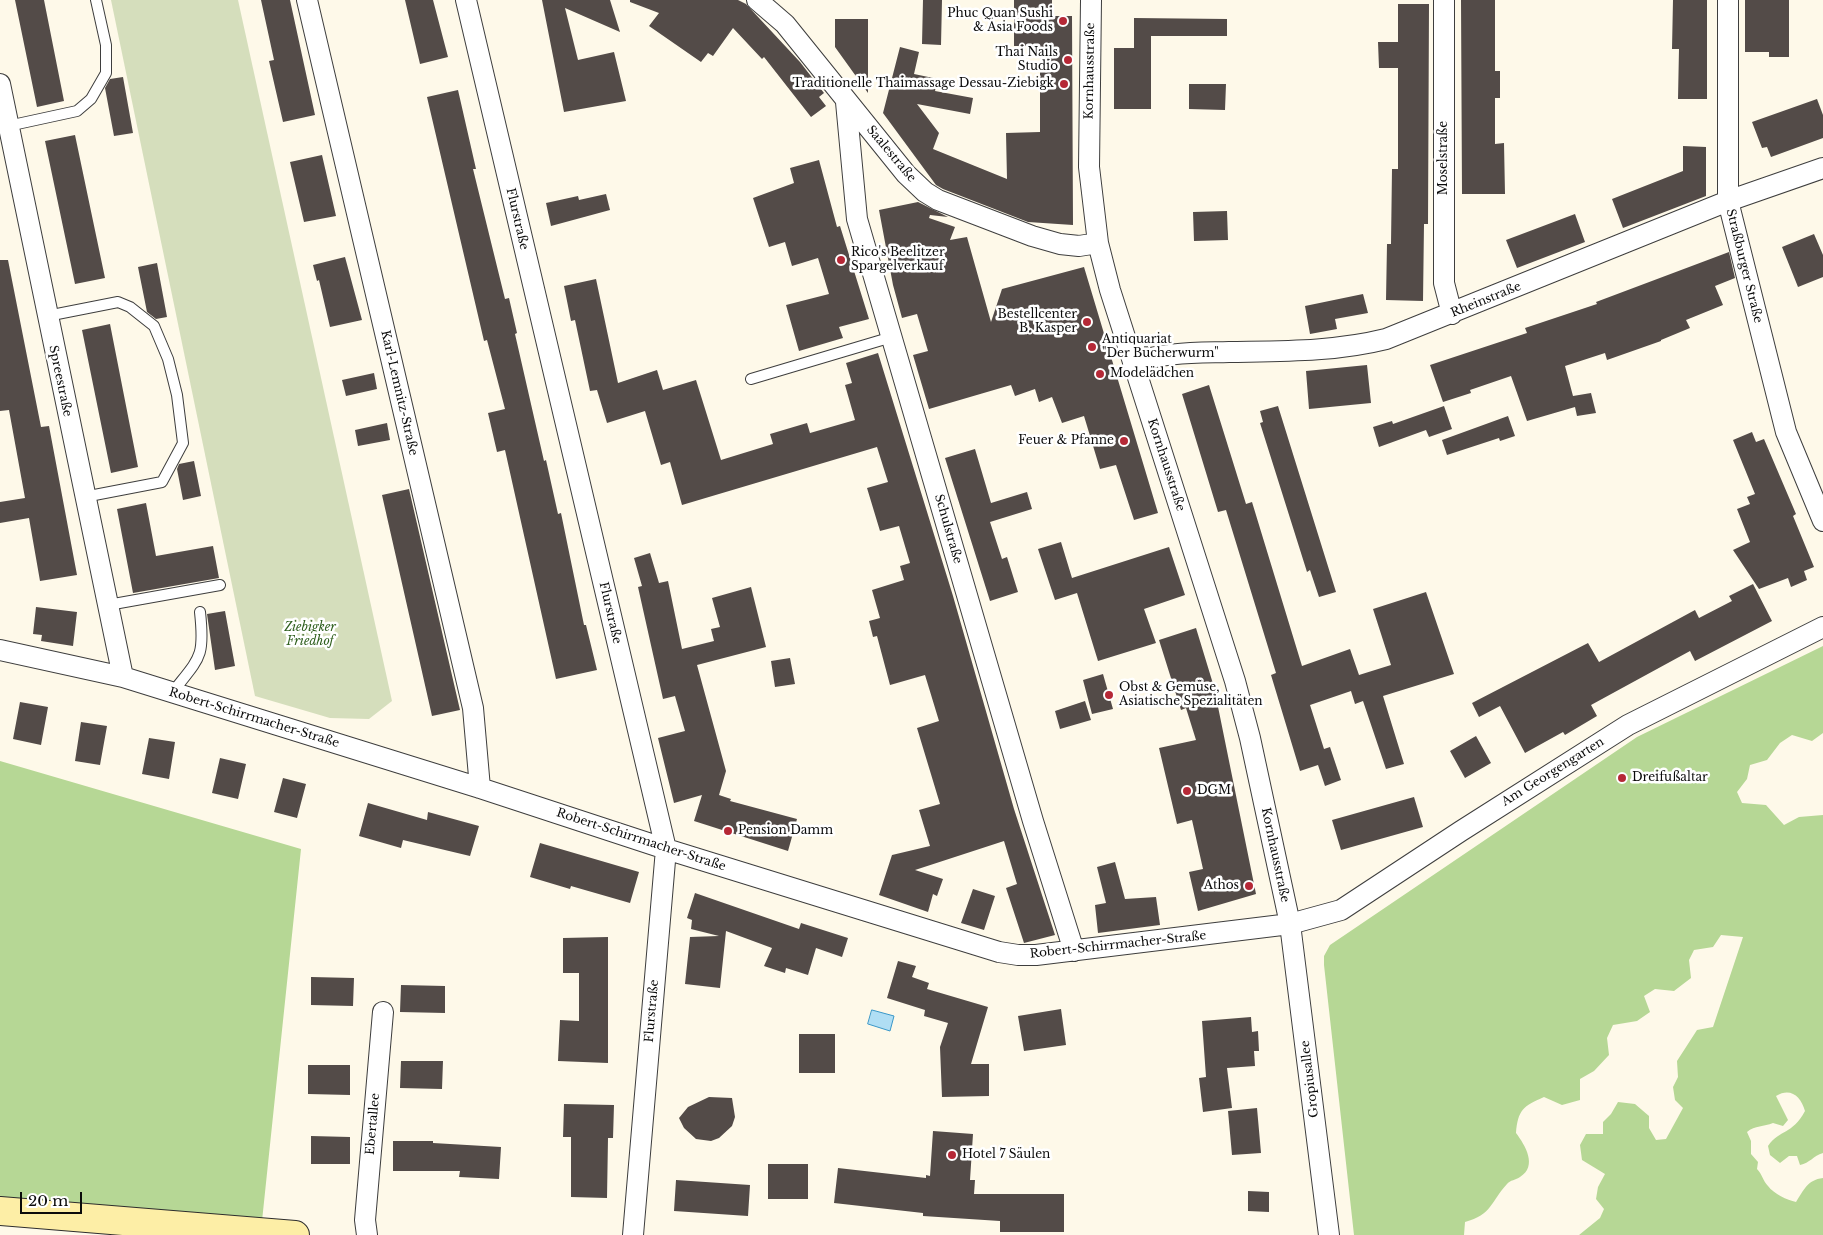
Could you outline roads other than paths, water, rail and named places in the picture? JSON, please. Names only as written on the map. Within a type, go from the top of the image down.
[{"type":"street","name":"Karl-Lemnitz-Straße","points":[[307,0],[473,708],[480,788]]},
{"type":"street","name":"Flurstraße","points":[[466,0],[666,850],[633,1235]]},
{"type":"street","name":"Saalestraße","points":[[757,0],[785,24],[846,102],[915,184],[938,200],[1032,236],[1060,244],[1079,246],[1098,244]]},
{"type":"street","name":"Kornhausstraße","points":[[1091,0],[1089,167],[1098,244],[1133,363],[1235,681],[1250,738],[1290,924]]},
{"type":"street","name":"Moselstraße","points":[[1444,0],[1444,284],[1452,314]]},
{"type":"street","name":"Straßburger Straße","points":[[1728,0],[1728,201],[1786,432],[1823,521]]},
{"type":"street","name":"Spreestraße","points":[[0,84],[84,497],[123,677]]},
{"type":"street","name":"Schulstraße","points":[[846,102],[858,219],[1033,821],[1074,951]]},
{"type":"street","name":"Rheinstraße","points":[[1133,363],[1165,354],[1321,350],[1386,339],[1452,314],[1728,201],[1823,168]]},
{"type":"street","name":"Am Georgengarten","points":[[1290,924],[1329,914],[1357,901],[1461,830],[1628,725],[1823,627]]},
{"type":"street","name":"Robert-Schirrmacher-Straße","points":[[0,650],[123,677],[480,788],[666,850],[999,952],[1018,956],[1036,956],[1290,924]]},
{"type":"street","name":"Gropiusallee","points":[[1290,924],[1328,1235]]},
{"type":"street","name":"Ebertallee","points":[[367,1235],[365,1220],[383,1012]]},
{"type":"street","points":[[0,1210],[295,1235]]},
{"type":"lane","points":[[8,126],[76,111],[91,99],[106,73],[106,45],[96,0]]},
{"type":"lane","points":[[47,316],[118,302],[130,307],[154,326],[168,359],[176,395],[183,444],[162,482],[84,497]]},
{"type":"lane","points":[[751,379],[892,337]]},
{"type":"lane","points":[[108,604],[220,585]]},
{"type":"lane","points":[[172,693],[199,659],[203,642],[200,612]]},
{"type":"water","points":[[872,1010],[894,1016],[890,1031],[868,1024]]},
{"type":"place","name":"Phuc Quan Sushi & Asia Foods","points":[[1063,21]]},
{"type":"place","name":"Thai Nails Studio","points":[[1068,60]]},
{"type":"place","name":"Traditionelle Thaimassage Dessau-Ziebigk","points":[[1064,84]]},
{"type":"place","name":"Rico's Beelitzer Spargelverkauf","points":[[841,260]]},
{"type":"place","name":"Bestellcenter B. Kasper","points":[[1087,322]]},
{"type":"place","name":"Antiquariat \"Der Bücherwurm\"","points":[[1092,347]]},
{"type":"place","name":"Modelädchen","points":[[1100,374]]},
{"type":"place","name":"Feuer & Pfanne","points":[[1124,441]]},
{"type":"place","name":"Obst & Gemüse, Asiatische Spezialitäten","points":[[1109,695]]},
{"type":"place","name":"Dreifußaltar","points":[[1622,778]]},
{"type":"place","name":"DGM","points":[[1187,791]]},
{"type":"place","name":"Pension Damm","points":[[728,831]]},
{"type":"place","name":"Athos","points":[[1249,886]]},
{"type":"place","name":"Hotel 7 Säulen","points":[[952,1155]]},
{"type":"park label","name":"Ziebigker Friedhof","points":[[310,635]]}]
